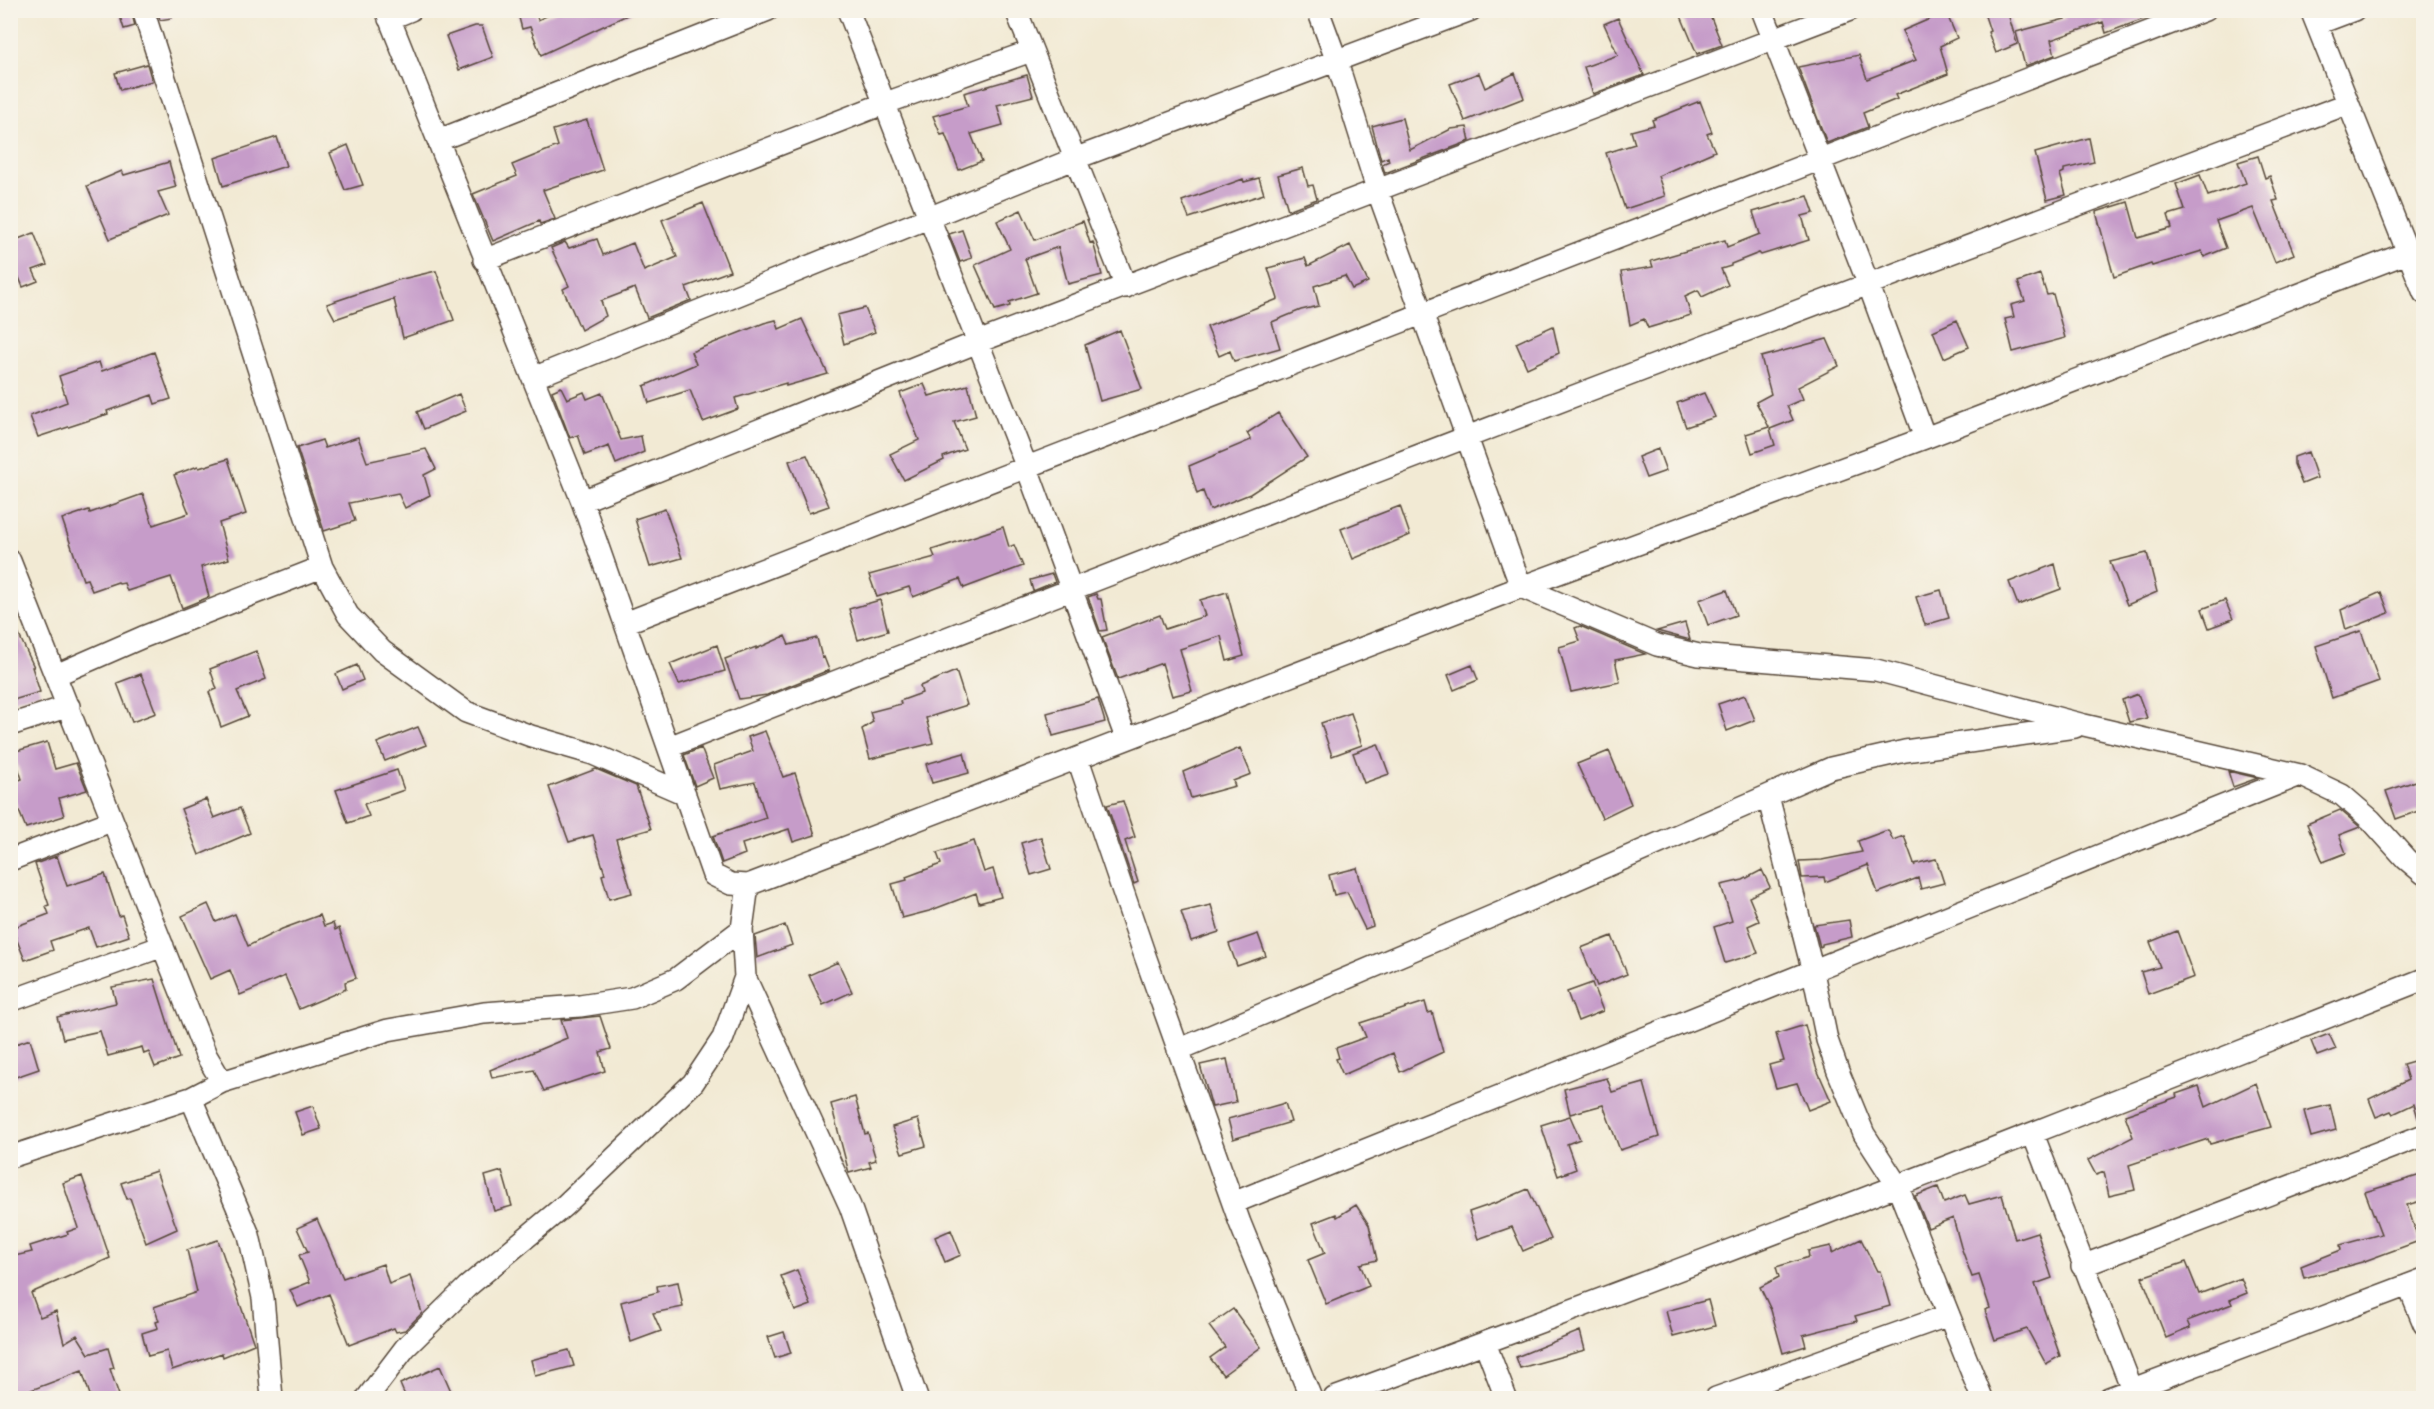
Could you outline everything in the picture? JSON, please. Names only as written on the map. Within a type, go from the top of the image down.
[{"type":"street","points":[[143,10],[322,567],[348,615],[382,651],[466,712],[531,736],[593,754],[686,794]]},
{"type":"street","points":[[411,10],[388,15],[582,501],[713,875],[731,884],[748,885],[1521,587],[1925,438],[2407,253]]},
{"type":"street","points":[[439,140],[768,10]]},
{"type":"street","points":[[848,10],[1027,468],[1126,738]]},
{"type":"street","points":[[1016,10],[1126,287]]},
{"type":"street","points":[[1318,10],[1377,189],[1521,587],[1657,645],[1699,655],[1876,670],[2084,725],[2300,775],[2342,795],[2371,820],[2406,859],[2424,874]]},
{"type":"street","points":[[533,378],[1074,159],[1442,16],[1472,10]]},
{"type":"street","points":[[1762,10],[1868,283],[1925,438]]},
{"type":"street","points":[[582,501],[978,342],[1850,10]]},
{"type":"street","points":[[625,623],[1422,316],[2205,10]]},
{"type":"street","points":[[2354,10],[2314,17],[2424,293]]},
{"type":"street","points":[[484,260],[883,104],[1031,51]]},
{"type":"street","points":[[669,747],[1071,588],[1868,283],[2348,104]]},
{"type":"street","points":[[56,675],[143,637],[322,567]]},
{"type":"street","points":[[12,571],[69,706],[111,820],[206,1055],[222,1082]]},
{"type":"street","points":[[10,725],[69,706]]},
{"type":"street","points":[[1178,1050],[1831,768],[1905,751],[2084,725]]},
{"type":"street","points":[[1078,759],[1233,1203],[1311,1398]]},
{"type":"street","points":[[1233,1203],[2300,775]]},
{"type":"street","points":[[1768,796],[1813,972],[1827,1040],[1864,1134],[1897,1185],[1982,1398]]},
{"type":"street","points":[[10,860],[111,820]]},
{"type":"street","points":[[748,885],[742,928],[745,977],[850,1206],[917,1398]]},
{"type":"street","points":[[10,1156],[191,1098],[222,1082],[388,1030],[484,1013],[580,1006],[632,998],[676,979],[742,928]]},
{"type":"street","points":[[10,1000],[163,946]]},
{"type":"street","points":[[367,1398],[405,1348],[466,1287],[564,1206],[693,1083],[723,1038],[745,977]]},
{"type":"street","points":[[1334,1398],[1485,1343],[2033,1134],[2424,979]]},
{"type":"street","points":[[191,1098],[249,1235],[263,1298],[272,1398]]},
{"type":"street","points":[[2033,1134],[2082,1266],[2132,1389]]},
{"type":"street","points":[[2082,1266],[2424,1135]]},
{"type":"street","points":[[2109,1398],[2416,1282],[2424,1324]]},
{"type":"street","points":[[1716,1398],[1949,1315]]},
{"type":"street","points":[[1485,1343],[1506,1398]]},
{"type":"building","points":[[118,10],[131,10],[135,26],[124,29]]},
{"type":"building","points":[[157,10],[171,10],[172,18],[160,20]]},
{"type":"building","points":[[517,10],[535,10],[538,20],[559,10],[638,10],[541,55],[530,27],[522,29]]},
{"type":"building","points":[[1695,10],[1708,10],[1722,45],[1697,54],[1681,16]]},
{"type":"building","points":[[1983,10],[2007,10],[2017,44],[1996,53]]},
{"type":"building","points":[[2062,10],[2168,10],[2106,33],[2103,22],[2051,40],[2055,55],[2025,66],[2016,32],[2065,19]]},
{"type":"building","points":[[1946,12],[1957,38],[1940,46],[1948,74],[1895,95],[1897,99],[1863,113],[1868,127],[1827,143],[1798,67],[1859,55],[1867,79],[1916,60],[1902,31]]},
{"type":"building","points":[[1618,18],[1644,75],[1593,94],[1584,67],[1618,55],[1604,24]]},
{"type":"building","points":[[475,26],[482,26],[493,57],[459,70],[446,36]]},
{"type":"building","points":[[147,64],[152,81],[120,90],[115,73]]},
{"type":"building","points":[[1479,73],[1485,88],[1515,73],[1524,98],[1465,121],[1450,84]]},
{"type":"building","points":[[1027,75],[1033,96],[997,105],[1003,125],[971,134],[982,161],[959,170],[945,134],[941,135],[933,116],[968,106],[964,93]]},
{"type":"building","points":[[1700,101],[1712,132],[1707,134],[1715,151],[1658,176],[1665,196],[1625,209],[1606,153],[1635,144],[1631,131],[1654,125],[1652,120]]},
{"type":"building","points":[[1402,118],[1410,150],[1451,129],[1467,127],[1470,141],[1385,173],[1382,164],[1389,161],[1388,157],[1381,160],[1372,126]]},
{"type":"building","points":[[587,120],[603,170],[543,190],[555,219],[540,224],[539,221],[493,241],[473,194],[517,176],[512,165],[558,146],[553,130]]},
{"type":"building","points":[[277,137],[286,166],[223,186],[215,158]]},
{"type":"building","points":[[2089,138],[2094,162],[2064,169],[2064,172],[2060,174],[2066,195],[2047,200],[2035,153]]},
{"type":"building","points":[[348,145],[363,185],[345,190],[330,153]]},
{"type":"building","points":[[2258,156],[2265,178],[2270,176],[2278,200],[2273,201],[2294,254],[2275,262],[2253,208],[2216,221],[2226,248],[2204,257],[2202,251],[2152,266],[2151,264],[2114,277],[2096,212],[2128,202],[2138,238],[2172,228],[2168,215],[2185,210],[2176,184],[2200,175],[2208,196],[2246,183],[2238,162]]},
{"type":"building","points":[[169,162],[176,187],[158,192],[168,215],[110,239],[87,186],[122,171],[124,175]]},
{"type":"building","points":[[1303,168],[1308,186],[1313,185],[1317,199],[1288,210],[1278,175]]},
{"type":"building","points":[[1259,178],[1264,194],[1189,218],[1182,201],[1243,179],[1244,182]]},
{"type":"building","points":[[1808,196],[1814,213],[1802,216],[1809,240],[1761,255],[1759,253],[1721,269],[1728,285],[1702,297],[1698,290],[1685,296],[1691,315],[1648,328],[1644,319],[1630,325],[1621,272],[1653,267],[1651,261],[1725,240],[1727,247],[1760,234],[1753,212]]},
{"type":"building","points":[[703,203],[730,271],[686,287],[691,300],[647,318],[635,288],[601,301],[606,316],[581,330],[563,289],[569,286],[551,248],[565,242],[569,248],[597,239],[603,255],[633,243],[644,271],[677,257],[662,220]]},
{"type":"building","points":[[1021,210],[1035,240],[1083,221],[1090,243],[1093,242],[1102,275],[1068,284],[1058,247],[1025,259],[1037,293],[1009,302],[1010,306],[995,310],[975,265],[1010,249],[997,221]]},
{"type":"building","points":[[962,230],[972,258],[960,262],[949,234]]},
{"type":"building","points":[[34,233],[47,265],[33,270],[38,281],[23,287],[18,275],[10,278],[10,242]]},
{"type":"building","points":[[1350,245],[1368,282],[1352,289],[1345,276],[1314,286],[1319,306],[1301,310],[1272,322],[1280,348],[1234,361],[1230,351],[1219,356],[1207,327],[1278,299],[1268,268],[1305,258],[1308,266]]},
{"type":"building","points":[[436,271],[454,320],[403,338],[394,299],[335,319],[327,304],[398,280]]},
{"type":"building","points":[[2040,274],[2047,295],[2053,294],[2065,338],[2013,352],[2005,319],[2014,317],[2011,305],[2025,301],[2018,282]]},
{"type":"building","points":[[865,308],[875,332],[844,344],[837,315]]},
{"type":"building","points":[[802,319],[828,374],[735,398],[738,409],[703,422],[690,390],[649,403],[644,386],[696,364],[691,352],[764,323],[776,320],[779,329]]},
{"type":"building","points":[[1957,320],[1969,347],[1944,358],[1933,331]]},
{"type":"building","points":[[1553,326],[1559,353],[1527,368],[1516,343]]},
{"type":"building","points":[[1120,330],[1142,389],[1100,401],[1085,345]]},
{"type":"building","points":[[1827,339],[1839,366],[1798,387],[1803,399],[1787,406],[1793,420],[1770,429],[1775,445],[1752,453],[1746,434],[1769,427],[1756,402],[1771,394],[1761,357]]},
{"type":"building","points":[[154,352],[171,399],[155,404],[152,395],[107,411],[108,414],[38,437],[30,416],[67,402],[59,376],[99,362],[102,371]]},
{"type":"building","points":[[924,384],[929,396],[968,385],[976,416],[954,422],[965,449],[943,457],[944,460],[904,480],[890,454],[919,440],[900,393]]},
{"type":"building","points":[[561,387],[567,399],[584,392],[587,399],[602,393],[621,440],[641,436],[644,452],[616,464],[609,446],[585,455],[578,435],[570,438],[552,391]]},
{"type":"building","points":[[1704,393],[1715,417],[1686,427],[1677,403]]},
{"type":"building","points":[[459,394],[466,411],[424,429],[417,412]]},
{"type":"building","points":[[1278,413],[1307,457],[1250,494],[1210,510],[1203,491],[1197,494],[1189,466],[1251,440],[1247,433]]},
{"type":"building","points":[[358,437],[367,462],[426,449],[436,469],[424,475],[430,495],[405,508],[398,493],[349,503],[355,521],[324,531],[297,448],[322,440],[325,448]]},
{"type":"building","points":[[1658,449],[1666,471],[1646,478],[1638,457]]},
{"type":"building","points":[[2308,452],[2317,478],[2302,484],[2294,464],[2294,457]]},
{"type":"building","points":[[807,455],[829,506],[809,513],[789,461]]},
{"type":"building","points":[[228,459],[246,514],[219,523],[229,559],[201,567],[209,597],[182,608],[171,577],[127,591],[124,583],[119,584],[118,582],[92,591],[87,579],[83,580],[62,519],[89,510],[90,513],[143,494],[153,525],[189,513],[174,475],[198,466],[199,468]]},
{"type":"building","points":[[1400,506],[1410,535],[1353,559],[1341,529]]},
{"type":"building","points":[[665,509],[682,558],[650,567],[635,519]]},
{"type":"building","points":[[1003,527],[1009,547],[1014,545],[1023,566],[964,588],[960,579],[913,597],[909,587],[877,597],[869,575],[935,557],[932,550]]},
{"type":"building","points":[[2147,553],[2157,592],[2127,605],[2110,562]]},
{"type":"building","points":[[2055,564],[2061,589],[2018,605],[2009,582]]},
{"type":"building","points":[[1052,574],[1055,582],[1033,591],[1030,580]]},
{"type":"building","points":[[1727,590],[1736,615],[1708,625],[1699,600]]},
{"type":"building","points":[[1941,590],[1949,618],[1925,625],[1916,597]]},
{"type":"building","points":[[1227,592],[1244,656],[1227,661],[1221,636],[1180,649],[1192,691],[1172,696],[1162,663],[1118,679],[1102,637],[1160,615],[1165,629],[1205,616],[1200,600]]},
{"type":"building","points":[[2381,592],[2389,613],[2346,630],[2341,610]]},
{"type":"building","points":[[1096,594],[1098,599],[1101,599],[1107,630],[1100,631],[1088,597]]},
{"type":"building","points":[[880,600],[888,631],[858,640],[849,609]]},
{"type":"building","points":[[2225,600],[2233,619],[2209,628],[2202,609]]},
{"type":"building","points":[[10,616],[34,667],[32,667],[40,692],[10,701]]},
{"type":"building","points":[[1685,623],[1690,640],[1657,631]]},
{"type":"building","points":[[1580,626],[1645,654],[1615,660],[1620,682],[1571,692],[1559,647],[1580,641],[1575,628]]},
{"type":"building","points":[[2361,631],[2379,681],[2332,698],[2316,646]]},
{"type":"building","points":[[785,636],[789,645],[817,638],[822,658],[824,657],[829,670],[767,695],[739,699],[725,659]]},
{"type":"building","points":[[717,645],[725,671],[679,684],[670,664]]},
{"type":"building","points":[[256,651],[266,679],[237,691],[248,716],[221,727],[209,692],[217,689],[210,669]]},
{"type":"building","points":[[357,665],[363,680],[342,689],[336,674]]},
{"type":"building","points":[[1472,665],[1478,680],[1454,690],[1448,675]]},
{"type":"building","points":[[956,671],[967,705],[926,718],[933,743],[870,759],[862,729],[873,722],[870,712],[901,704],[900,701],[922,693],[920,686]]},
{"type":"building","points":[[141,674],[156,713],[132,722],[117,683]]},
{"type":"building","points":[[2138,694],[2147,718],[2129,722],[2122,700]]},
{"type":"building","points":[[1745,695],[1755,720],[1727,731],[1718,704]]},
{"type":"building","points":[[1098,699],[1105,722],[1053,736],[1047,713]]},
{"type":"building","points":[[1351,713],[1362,745],[1332,756],[1321,723]]},
{"type":"building","points":[[418,727],[426,745],[385,761],[377,743]]},
{"type":"building","points":[[765,731],[783,777],[795,773],[815,835],[793,842],[789,829],[742,844],[745,854],[722,863],[713,836],[766,818],[755,782],[720,789],[714,765],[753,751],[748,737]]},
{"type":"building","points":[[47,742],[55,769],[76,763],[87,790],[59,798],[64,816],[26,828],[10,789],[10,783],[22,779],[13,752]]},
{"type":"building","points":[[1378,744],[1389,774],[1364,783],[1353,753]]},
{"type":"building","points":[[701,748],[713,778],[695,786],[684,755]]},
{"type":"building","points":[[1240,748],[1251,774],[1233,781],[1235,786],[1191,798],[1183,772]]},
{"type":"building","points":[[1609,751],[1631,804],[1602,818],[1577,764]]},
{"type":"building","points":[[964,753],[969,773],[932,783],[926,764]]},
{"type":"building","points":[[596,769],[636,786],[651,829],[616,839],[632,893],[609,899],[602,875],[605,874],[593,835],[569,842],[549,787]]},
{"type":"building","points":[[397,770],[404,790],[364,804],[369,816],[348,823],[336,790]]},
{"type":"building","points":[[2228,771],[2258,778],[2233,787]]},
{"type":"building","points":[[2416,781],[2424,802],[2424,809],[2396,819],[2386,791]]},
{"type":"building","points":[[206,799],[214,818],[240,808],[250,833],[199,855],[181,809]]},
{"type":"building","points":[[1123,801],[1135,837],[1125,841],[1138,882],[1134,884],[1107,805]]},
{"type":"building","points":[[2340,810],[2360,827],[2339,835],[2346,853],[2323,862],[2307,824]]},
{"type":"building","points":[[1888,830],[1893,840],[1904,836],[1914,864],[1936,859],[1944,883],[1921,889],[1918,878],[1878,893],[1868,865],[1825,882],[1824,877],[1802,878],[1799,861],[1822,860],[1862,852],[1858,841]]},
{"type":"building","points":[[1041,837],[1051,869],[1031,875],[1021,843]]},
{"type":"building","points":[[974,841],[984,872],[993,869],[1001,897],[979,903],[976,893],[929,911],[902,918],[892,884],[907,880],[906,877],[941,864],[937,853]]},
{"type":"building","points":[[57,856],[67,886],[105,874],[119,916],[122,915],[129,936],[96,947],[89,928],[50,941],[53,950],[25,960],[12,928],[49,914],[46,906],[49,905],[35,864]]},
{"type":"building","points":[[1357,868],[1373,926],[1365,929],[1347,892],[1334,895],[1329,875]]},
{"type":"building","points":[[1762,870],[1770,887],[1749,897],[1759,921],[1748,926],[1758,953],[1725,963],[1714,927],[1732,921],[1721,885],[1743,880]]},
{"type":"building","points":[[208,904],[216,922],[235,914],[248,946],[282,929],[320,915],[324,926],[333,923],[335,930],[339,928],[356,978],[345,982],[346,989],[299,1009],[285,976],[240,995],[230,970],[210,979],[182,916]]},
{"type":"building","points":[[1211,905],[1219,932],[1191,941],[1181,912]]},
{"type":"building","points":[[1849,920],[1852,937],[1822,944],[1820,947],[1814,925]]},
{"type":"building","points":[[785,925],[792,945],[757,958],[755,936]]},
{"type":"building","points":[[2177,931],[2194,977],[2148,994],[2141,972],[2160,967],[2150,942]]},
{"type":"building","points":[[1258,934],[1266,956],[1237,966],[1229,944]]},
{"type":"building","points":[[1612,936],[1627,974],[1597,986],[1581,948]]},
{"type":"building","points":[[838,962],[852,992],[823,1005],[809,975]]},
{"type":"building","points":[[154,979],[179,1058],[155,1067],[149,1052],[144,1054],[142,1047],[108,1056],[100,1031],[63,1039],[57,1017],[116,1003],[112,987]]},
{"type":"building","points":[[1592,983],[1603,1011],[1578,1021],[1567,992]]},
{"type":"building","points":[[1425,1002],[1428,1013],[1432,1012],[1443,1052],[1400,1072],[1393,1053],[1343,1075],[1336,1059],[1339,1058],[1336,1048],[1366,1037],[1360,1023]]},
{"type":"building","points":[[600,1016],[611,1049],[600,1052],[605,1071],[544,1091],[534,1070],[492,1078],[490,1070],[567,1038],[561,1020]]},
{"type":"building","points":[[1805,1025],[1816,1067],[1831,1101],[1808,1110],[1797,1083],[1776,1088],[1769,1065],[1784,1061],[1776,1034]]},
{"type":"building","points":[[2329,1034],[2336,1049],[2317,1056],[2311,1041]]},
{"type":"building","points":[[30,1039],[39,1069],[10,1079],[10,1046]]},
{"type":"building","points":[[2424,1058],[2424,1118],[2418,1118],[2414,1104],[2393,1114],[2391,1111],[2376,1117],[2369,1099],[2408,1080],[2403,1064]]},
{"type":"building","points":[[1227,1059],[1236,1102],[1212,1107],[1200,1065]]},
{"type":"building","points":[[1607,1078],[1612,1092],[1644,1083],[1659,1137],[1620,1150],[1603,1105],[1570,1114],[1564,1089]]},
{"type":"building","points":[[2256,1083],[2271,1127],[2210,1144],[2208,1139],[2129,1165],[2135,1190],[2109,1196],[2104,1172],[2096,1175],[2088,1160],[2133,1137],[2125,1115],[2177,1097],[2176,1094],[2199,1086],[2206,1107]]},
{"type":"building","points":[[855,1097],[865,1134],[868,1133],[876,1160],[869,1162],[871,1167],[849,1173],[831,1104]]},
{"type":"building","points":[[1285,1103],[1291,1122],[1233,1139],[1228,1119]]},
{"type":"building","points":[[2330,1105],[2336,1130],[2311,1137],[2304,1111]]},
{"type":"building","points":[[313,1106],[321,1129],[303,1135],[295,1112]]},
{"type":"building","points":[[1570,1116],[1580,1139],[1567,1144],[1576,1169],[1558,1176],[1541,1125]]},
{"type":"building","points":[[918,1119],[926,1146],[902,1153],[892,1127]]},
{"type":"building","points":[[156,1171],[177,1229],[146,1243],[130,1198],[127,1199],[121,1183]]},
{"type":"building","points":[[502,1171],[512,1206],[494,1211],[485,1176]]},
{"type":"building","points":[[2424,1174],[2424,1200],[2407,1205],[2419,1241],[2362,1262],[2304,1278],[2301,1266],[2341,1250],[2340,1245],[2381,1234],[2365,1192]]},
{"type":"building","points":[[82,1176],[110,1258],[31,1293],[40,1317],[56,1311],[64,1343],[77,1335],[89,1354],[108,1348],[114,1368],[110,1369],[120,1398],[91,1398],[82,1371],[10,1398],[10,1257],[32,1252],[30,1246],[68,1234],[67,1232],[78,1228],[63,1183]]},
{"type":"building","points":[[1938,1187],[1944,1203],[1965,1195],[1969,1204],[2002,1195],[2015,1239],[2037,1232],[2052,1278],[2035,1284],[2060,1356],[2046,1364],[2027,1329],[1995,1340],[1985,1310],[1990,1308],[1979,1275],[1972,1277],[1953,1218],[1928,1228],[1915,1196]]},
{"type":"building","points":[[1528,1189],[1551,1239],[1523,1251],[1512,1227],[1478,1239],[1469,1212]]},
{"type":"building","points":[[1356,1205],[1369,1225],[1377,1260],[1360,1264],[1369,1286],[1326,1304],[1308,1260],[1325,1253],[1313,1223],[1336,1214],[1337,1217]]},
{"type":"building","points":[[317,1219],[343,1278],[383,1264],[389,1284],[410,1276],[422,1313],[405,1330],[396,1332],[394,1328],[349,1345],[329,1294],[298,1307],[290,1290],[310,1282],[299,1255],[308,1252],[297,1228]]},
{"type":"building","points":[[951,1230],[961,1255],[945,1262],[935,1237]]},
{"type":"building","points":[[1861,1239],[1877,1271],[1880,1271],[1890,1306],[1855,1316],[1857,1321],[1803,1335],[1806,1346],[1783,1353],[1771,1310],[1760,1287],[1779,1277],[1776,1267],[1809,1257],[1808,1251],[1831,1246],[1832,1253]]},
{"type":"building","points":[[218,1240],[254,1344],[223,1357],[222,1353],[172,1370],[167,1351],[148,1356],[142,1333],[158,1328],[156,1322],[159,1321],[154,1307],[197,1292],[187,1250]]},
{"type":"building","points":[[2186,1262],[2199,1294],[2241,1278],[2247,1293],[2230,1300],[2232,1304],[2187,1321],[2190,1328],[2166,1338],[2142,1277]]},
{"type":"building","points":[[797,1270],[811,1305],[795,1311],[781,1276]]},
{"type":"building","points":[[678,1282],[683,1307],[653,1313],[661,1331],[631,1342],[621,1302],[658,1292],[657,1286]]},
{"type":"building","points":[[1708,1300],[1715,1326],[1673,1337],[1666,1311]]},
{"type":"building","points":[[1233,1309],[1261,1347],[1223,1375],[1210,1358],[1225,1347],[1209,1326]]},
{"type":"building","points":[[1580,1331],[1585,1350],[1520,1368],[1516,1357]]},
{"type":"building","points":[[784,1332],[791,1353],[775,1358],[768,1337]]},
{"type":"building","points":[[569,1350],[574,1366],[535,1376],[531,1360]]},
{"type":"building","points":[[440,1366],[454,1398],[406,1398],[400,1384]]}]
